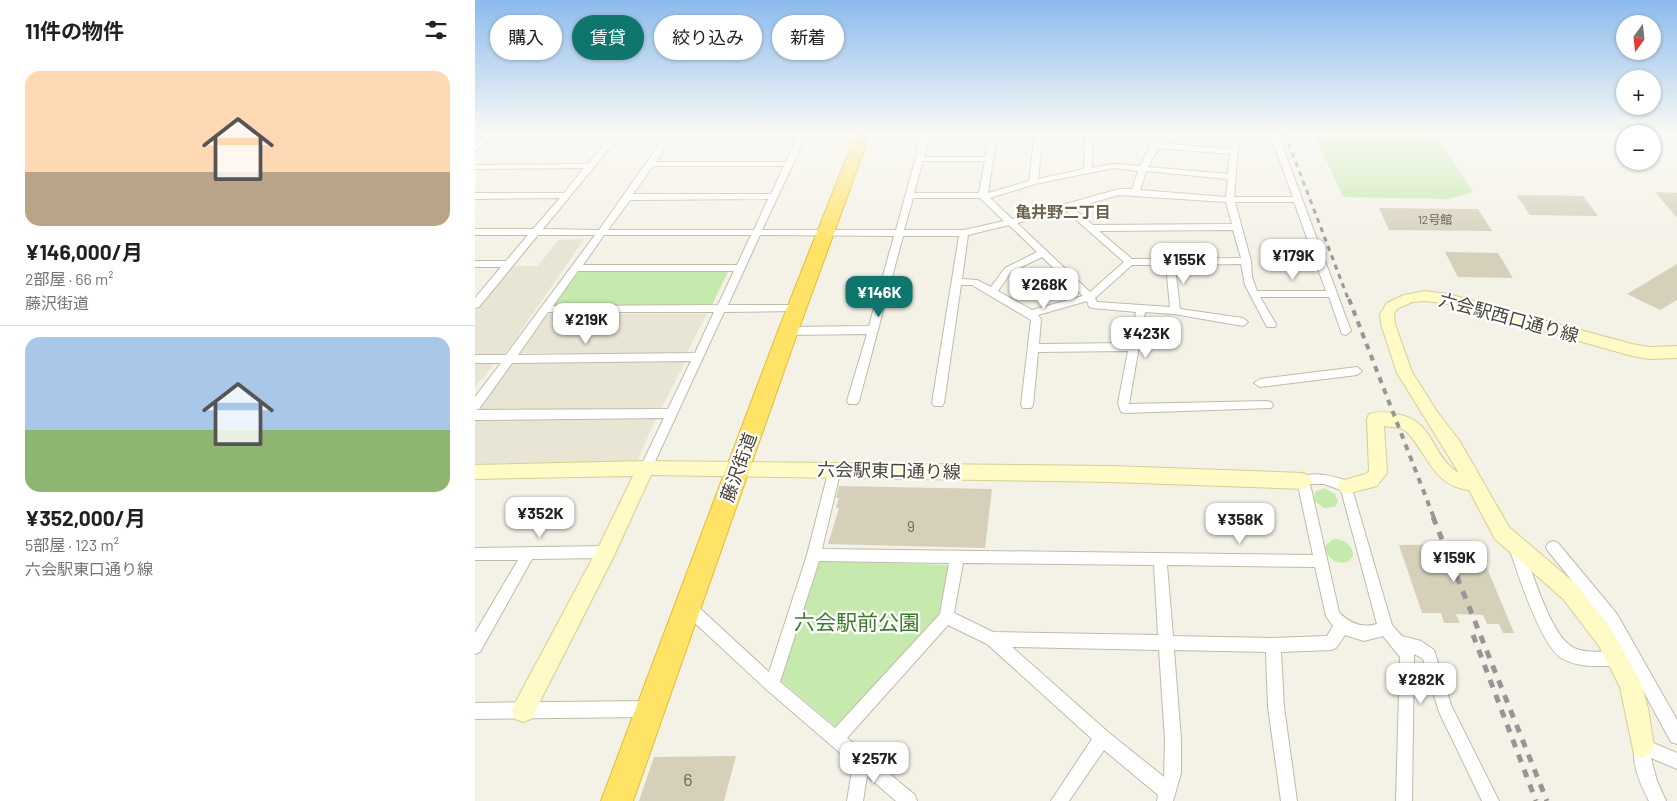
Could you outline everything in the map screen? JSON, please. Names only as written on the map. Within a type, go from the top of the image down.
[{"type":"highway","name":"藤沢街道","points":[[617,801],[737,468],[848,171]]},
{"type":"street","points":[[475,305],[586,171]]},
{"type":"street","points":[[475,406],[646,171]]},
{"type":"street","points":[[523,711],[606,552],[786,171]]},
{"type":"street","points":[[853,401],[917,171]]},
{"type":"street","points":[[983,196],[987,171]]},
{"type":"street","points":[[1033,182],[1034,171]]},
{"type":"street","points":[[910,196],[983,196],[1082,171]]},
{"type":"street","points":[[1135,192],[1142,171]]},
{"type":"street","points":[[1176,171],[1232,177]]},
{"type":"street","points":[[1233,171],[1230,200],[1246,261],[1245,268],[1254,294],[1271,324]]},
{"type":"street","points":[[1288,171],[1346,331]]},
{"type":"street","points":[[475,232],[901,231],[964,233],[1119,192],[1230,200],[1298,199]]},
{"type":"street","points":[[475,196],[566,195]]},
{"type":"street","points":[[627,197],[774,196]]},
{"type":"street","points":[[983,196],[1090,297],[1093,304],[1115,308],[1141,308],[1175,312],[1202,318],[1243,322]]},
{"type":"street","points":[[1067,207],[1130,262]]},
{"type":"street","points":[[1092,228],[1236,227]]},
{"type":"street","points":[[938,403],[964,233]]},
{"type":"street","points":[[993,291],[1008,270],[1042,253]]},
{"type":"street","points":[[1170,261],[1175,312]]},
{"type":"street","points":[[1031,314],[1090,297],[1130,262],[1246,261]]},
{"type":"street","points":[[475,264],[509,264]]},
{"type":"street","points":[[576,268],[740,268]]},
{"type":"street","points":[[957,282],[974,282],[993,291],[1036,319],[1035,348],[1027,405]]},
{"type":"street","points":[[1254,294],[1332,294]]},
{"type":"street","name":"六会駅西口通り線","points":[[1474,483],[1453,445],[1432,418],[1405,373],[1388,324],[1387,314],[1391,306],[1409,298],[1425,296],[1447,299],[1632,350],[1649,353],[1677,352]]},
{"type":"street","points":[[546,309],[797,308]]},
{"type":"street","points":[[1141,308],[1124,406],[1267,405]]},
{"type":"street","points":[[788,331],[873,330]]},
{"type":"street","points":[[1035,348],[1135,347]]},
{"type":"street","points":[[475,359],[698,357]]},
{"type":"street","points":[[1260,383],[1357,371]]},
{"type":"street","points":[[475,415],[672,413]]},
{"type":"street","points":[[1385,628],[1377,632],[1351,632],[1341,627],[1333,616],[1303,481],[1323,479],[1346,486],[1371,481],[1378,473],[1375,419],[1405,422],[1413,427],[1447,476],[1460,483],[1474,483],[1501,533],[1516,548],[1570,592],[1606,639],[1629,683],[1637,708],[1646,776],[1658,801]]},
{"type":"street","name":"六会駅東口通り線","points":[[475,472],[646,468],[835,469],[1303,481]]},
{"type":"street","points":[[772,685],[815,555],[835,469]]},
{"type":"street","points":[[1346,486],[1384,618],[1385,628],[1407,654],[1404,801]]},
{"type":"street","points":[[1553,547],[1611,620],[1677,736]]},
{"type":"street","points":[[1516,548],[1522,572],[1549,628],[1565,652],[1585,658],[1616,658]]},
{"type":"street","points":[[475,554],[606,552]]},
{"type":"street","points":[[475,648],[527,554]]},
{"type":"street","points":[[815,555],[1320,561]]},
{"type":"street","points":[[835,740],[947,617],[957,558]]},
{"type":"street","points":[[947,617],[992,640],[1165,796],[1173,773],[1173,740],[1159,558]]},
{"type":"street","points":[[688,607],[772,685],[909,801]]},
{"type":"street","points":[[992,640],[1273,644],[1331,643],[1341,627]]},
{"type":"street","points":[[1398,643],[1421,648],[1429,655],[1443,707],[1491,801]]},
{"type":"street","points":[[1273,644],[1276,707],[1289,801]]},
{"type":"street","points":[[475,711],[651,709]]},
{"type":"street","points":[[1059,801],[1102,738]]},
{"type":"street","points":[[1642,746],[1677,761]]},
{"type":"street","points":[[855,801],[861,762]]},
{"type":"shaded area","points":[[584,239],[505,354],[475,355],[475,311],[512,266],[538,266],[558,240]]},
{"type":"shaded area","points":[[546,314],[707,314],[686,354],[520,353]]},
{"type":"shaded area","points":[[512,362],[685,362],[661,409],[476,410]]},
{"type":"shaded area","points":[[475,363],[495,363],[475,387]]},
{"type":"shaded area","points":[[656,418],[637,462],[475,466],[475,419]]},
{"type":"green space","points":[[1331,171],[1460,171],[1473,192],[1448,199],[1343,197]]},
{"type":"green space","points":[[729,270],[712,305],[550,305],[574,272]]},
{"type":"green space","points":[[1324,488],[1335,494],[1338,501],[1335,507],[1324,508],[1314,501],[1315,492]]},
{"type":"green space","points":[[1333,539],[1341,540],[1350,546],[1353,556],[1348,562],[1332,560],[1327,554],[1325,546]]},
{"type":"green space","name":"六会駅前公園","points":[[814,560],[949,565],[939,615],[836,727],[781,681]]},
{"type":"building","points":[[1655,192],[1677,193],[1677,218]]},
{"type":"building","points":[[1516,195],[1583,196],[1598,216],[1530,215]]},
{"type":"building","points":[[1379,208],[1478,209],[1492,231],[1389,230]]},
{"type":"building","points":[[1445,252],[1498,253],[1513,278],[1458,277]]},
{"type":"building","points":[[1677,264],[1677,300],[1660,310],[1627,294]]},
{"type":"building","points":[[839,486],[992,489],[985,548],[828,544],[839,508],[836,508],[839,498],[836,498]]},
{"type":"building","points":[[1477,544],[1514,633],[1503,633],[1499,624],[1487,624],[1483,615],[1456,614],[1460,623],[1444,623],[1441,613],[1422,613],[1399,545]]},
{"type":"building","points":[[736,756],[724,801],[639,801],[654,757]]},
{"type":"railway","points":[[1299,171],[1349,301]]},
{"type":"railway","points":[[1349,299],[1434,518]]},
{"type":"railway","points":[[1433,517],[1547,801]]},
{"type":"railway","points":[[1473,635],[1536,801]]},
{"type":"district","name":"亀井野二丁目","points":[[1063,211]]}]
